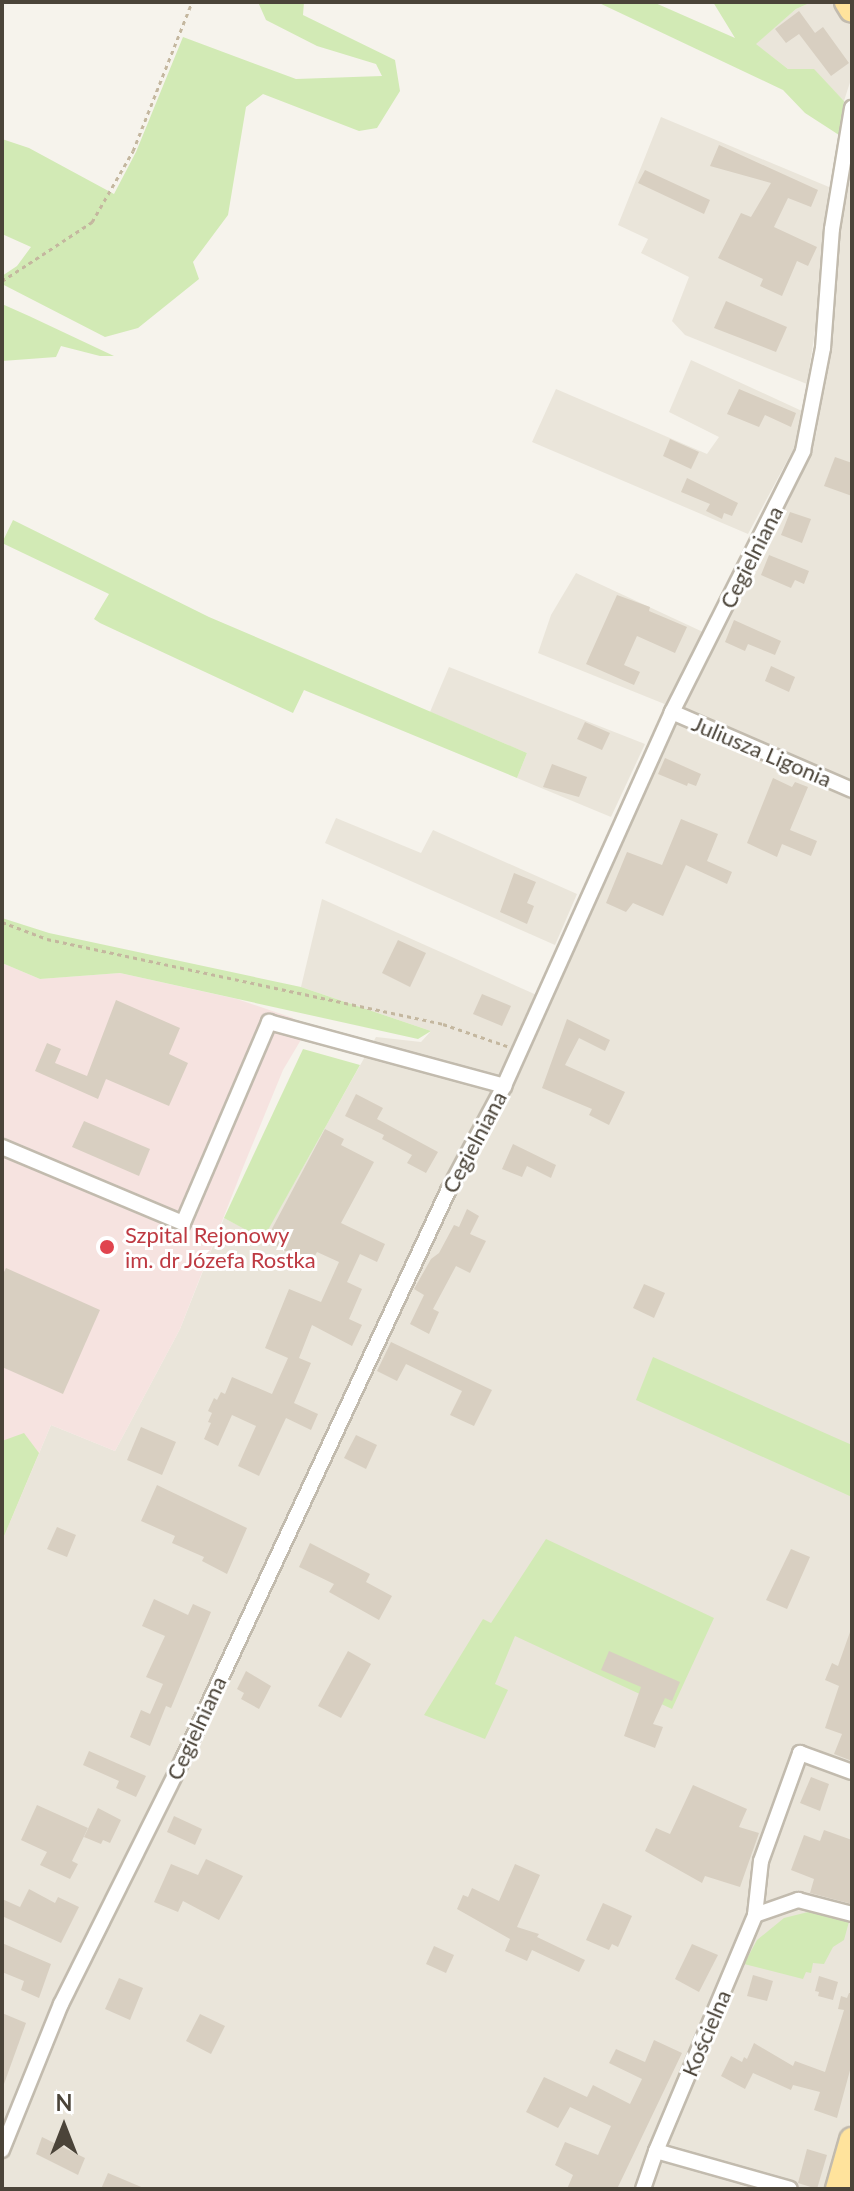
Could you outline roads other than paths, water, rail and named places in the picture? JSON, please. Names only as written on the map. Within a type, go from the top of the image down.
[{"type":"main road","points":[[847,2],[852,10]]},
{"type":"main road","points":[[838,2189],[852,2140]]},
{"type":"street","name":"Cegielniana","points":[[2,2150],[56,2014],[184,1757],[435,1218],[504,1086],[672,712],[808,435],[823,348],[832,229],[852,108]]},
{"type":"street","name":"Juliusza Ligonia","points":[[672,712],[852,790]]},
{"type":"street","points":[[2,1147],[183,1223],[269,1022],[504,1086]]},
{"type":"street","name":"Kościelna","points":[[643,2189],[755,1915],[761,1861],[800,1753],[852,1772]]},
{"type":"street","points":[[755,1915],[798,1900],[852,1914]]},
{"type":"street","points":[[656,2151],[790,2189]]},
{"type":"place","name":"Szpital Rejonowy im. dr Józefa Rostka","points":[[107,1247]]}]
